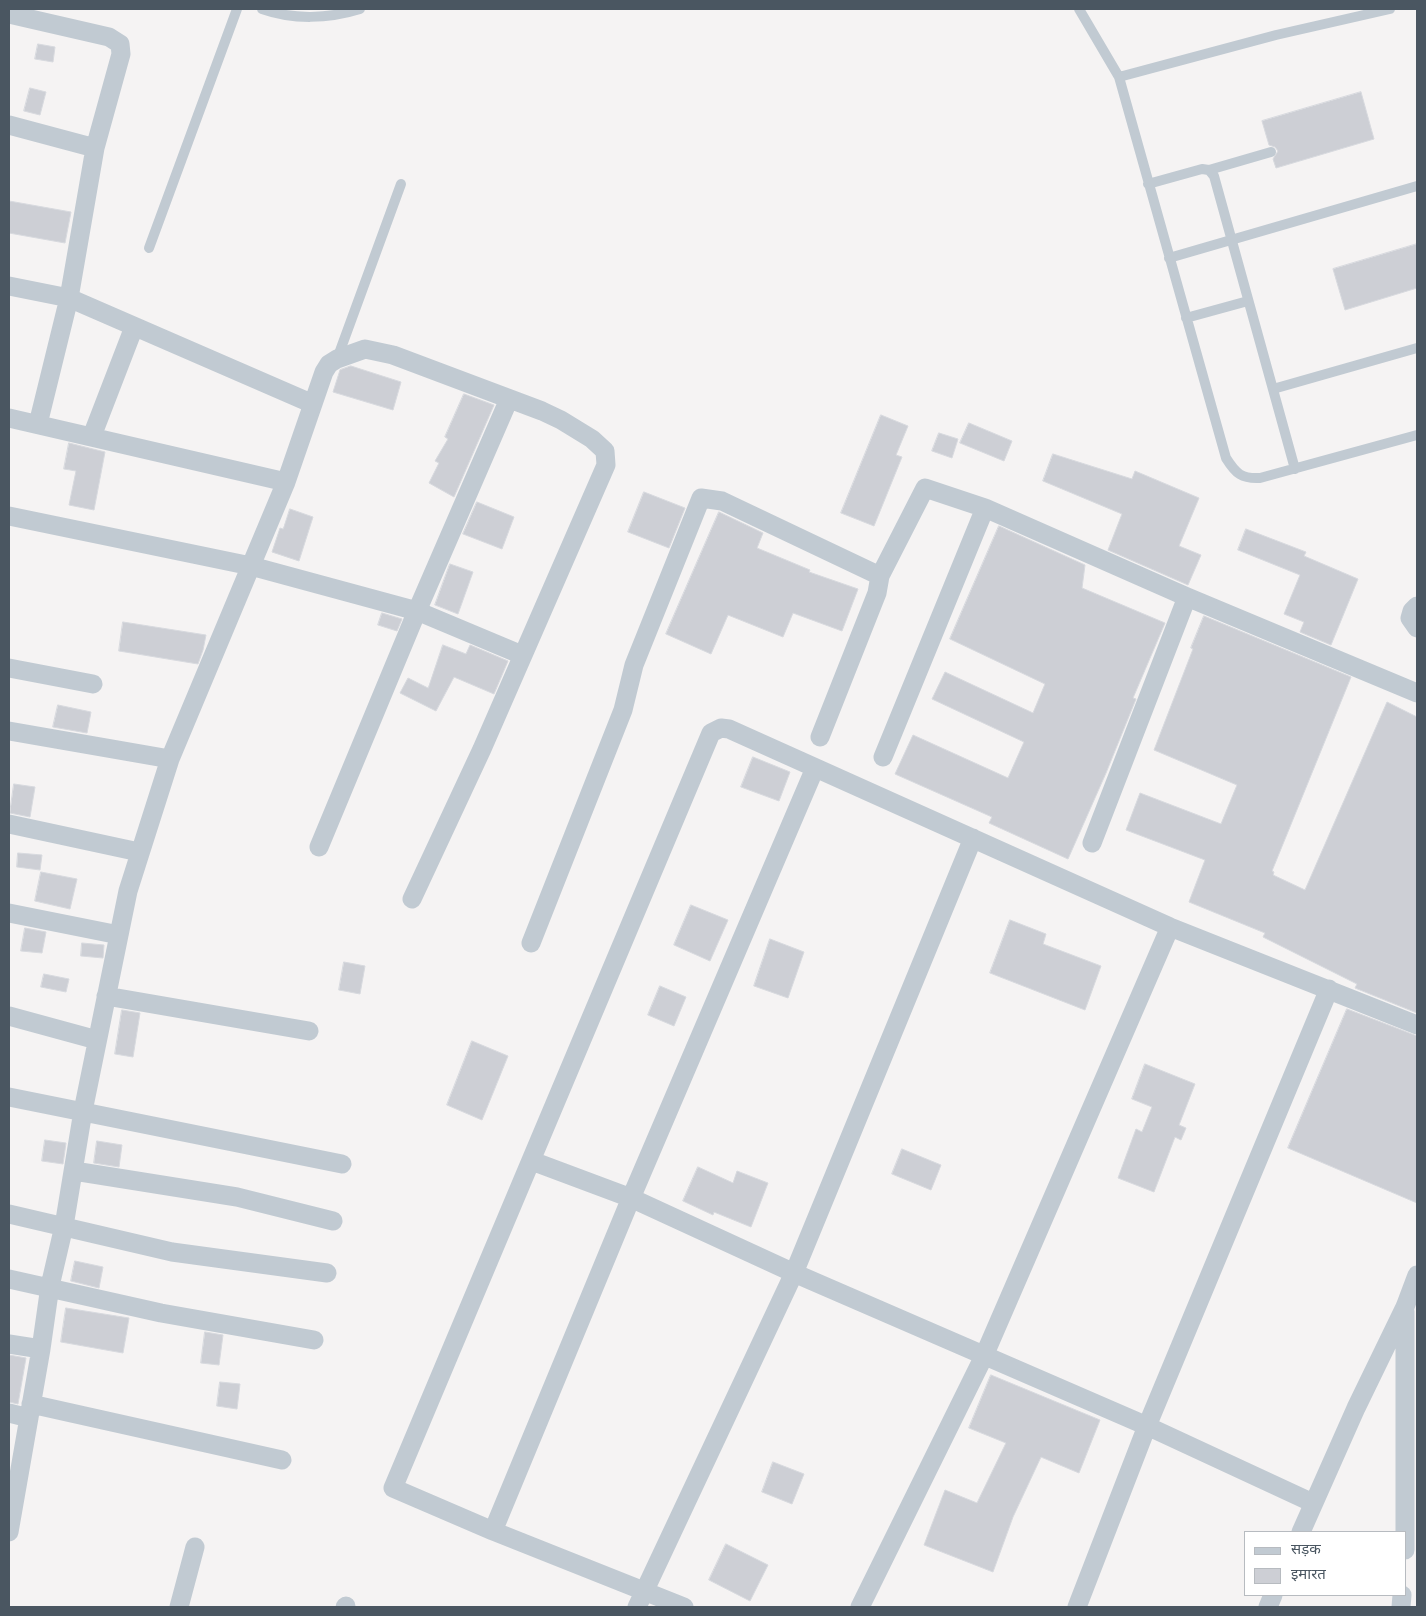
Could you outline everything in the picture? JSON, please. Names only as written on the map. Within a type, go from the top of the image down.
[{"type":"street","points":[[9,14],[109,37],[120,44],[119,64],[95,148],[69,298],[38,424]]},
{"type":"street","points":[[9,125],[95,148]]},
{"type":"street","points":[[9,286],[69,298],[313,404]]},
{"type":"street","points":[[92,436],[134,326]]},
{"type":"street","points":[[9,1532],[50,1286],[64,1226],[106,996],[139,852],[170,759],[286,482],[324,372],[329,364],[337,359],[365,349],[393,355],[542,411],[592,439],[605,451],[607,458],[606,466],[522,656],[412,899]]},
{"type":"street","points":[[319,847],[417,611],[509,399]]},
{"type":"street","points":[[9,418],[286,482]]},
{"type":"street","points":[[820,737],[877,593],[880,576],[925,488],[985,508],[1187,598],[1417,693]]},
{"type":"street","points":[[531,943],[623,710],[634,665],[701,498],[722,501],[880,576]]},
{"type":"street","points":[[883,757],[985,508]]},
{"type":"street","points":[[9,516],[251,566],[417,611],[522,656]]},
{"type":"street","points":[[1092,843],[1187,598]]},
{"type":"street","points":[[1417,606],[1412,611],[1410,618],[1417,628]]},
{"type":"street","points":[[9,668],[92,684]]},
{"type":"street","points":[[684,1607],[641,1598],[393,1488],[711,733],[720,728],[729,729],[1170,927],[1417,1025]]},
{"type":"street","points":[[9,731],[170,759]]},
{"type":"street","points":[[493,1531],[631,1198],[815,768]]},
{"type":"street","points":[[9,824],[139,852]]},
{"type":"street","points":[[641,1598],[794,1273],[972,838]]},
{"type":"street","points":[[9,913],[119,935]]},
{"type":"street","points":[[860,1607],[984,1356],[1170,927]]},
{"type":"street","points":[[1077,1607],[1147,1426],[1329,989]]},
{"type":"street","points":[[106,996],[309,1032]]},
{"type":"street","points":[[9,1016],[98,1040]]},
{"type":"street","points":[[9,1097],[342,1164]]},
{"type":"street","points":[[532,1161],[631,1198],[794,1273],[1147,1426],[1313,1503]]},
{"type":"street","points":[[74,1171],[237,1197],[333,1221]]},
{"type":"street","points":[[9,1214],[172,1252],[327,1272]]},
{"type":"street","points":[[1301,1531],[1405,1307],[1417,1276]]},
{"type":"street","points":[[9,1279],[50,1286],[161,1313],[314,1340]]},
{"type":"street","points":[[1405,1307],[1405,1531]]},
{"type":"street","points":[[9,1344],[41,1349]]},
{"type":"street","points":[[9,1413],[30,1411],[282,1460]]},
{"type":"street","points":[[179,1607],[195,1547]]},
{"type":"lane","points":[[149,248],[237,9]]},
{"type":"lane","points":[[262,9],[274,13],[309,18],[344,14],[360,9]]},
{"type":"lane","points":[[1079,9],[1119,77],[1226,458],[1234,471],[1245,479],[1260,478],[1417,435]]},
{"type":"lane","points":[[1119,77],[1276,35],[1390,9]]},
{"type":"lane","points":[[1148,184],[1202,169],[1209,170],[1271,152]]},
{"type":"lane","points":[[1209,170],[1214,176],[1295,469]]},
{"type":"lane","points":[[337,359],[401,184]]},
{"type":"lane","points":[[1169,258],[1417,186]]},
{"type":"lane","points":[[1186,318],[1248,300]]},
{"type":"lane","points":[[1273,389],[1417,348]]},
{"type":"building","points":[[38,44],[55,47],[53,62],[35,59]]},
{"type":"building","points":[[30,88],[46,92],[40,115],[24,111]]},
{"type":"building","points":[[1361,92],[1374,139],[1276,168],[1273,159],[1278,151],[1275,147],[1269,145],[1262,121]]},
{"type":"building","points":[[9,201],[71,212],[65,243],[9,233]]},
{"type":"building","points":[[1417,244],[1417,288],[1345,310],[1333,269]]},
{"type":"building","points":[[351,366],[401,382],[393,410],[333,392],[340,370]]},
{"type":"building","points":[[464,394],[494,405],[454,497],[429,483],[439,463],[435,461],[448,439],[445,437]]},
{"type":"building","points":[[881,415],[908,426],[896,455],[902,457],[874,526],[841,513]]},
{"type":"building","points":[[969,423],[1012,441],[1004,461],[960,443]]},
{"type":"building","points":[[939,433],[958,439],[952,458],[932,451]]},
{"type":"building","points":[[69,443],[105,452],[94,510],[69,505],[76,471],[64,469]]},
{"type":"building","points":[[1053,454],[1132,479],[1135,471],[1199,498],[1179,546],[1201,555],[1188,585],[1108,550],[1122,514],[1043,481]]},
{"type":"building","points":[[644,492],[685,508],[669,548],[628,532]]},
{"type":"building","points":[[477,502],[514,517],[502,549],[463,534]]},
{"type":"building","points":[[290,509],[313,517],[299,561],[272,552],[280,528],[283,529]]},
{"type":"building","points":[[719,512],[763,533],[757,548],[810,570],[809,572],[858,589],[842,631],[793,613],[783,637],[728,615],[711,654],[666,634]]},
{"type":"building","points":[[999,526],[1085,565],[1082,588],[1165,623],[1133,698],[1136,699],[1106,773],[1068,859],[989,823],[992,817],[895,774],[913,735],[1008,778],[1024,742],[932,699],[945,672],[1033,713],[1045,684],[950,639]]},
{"type":"building","points":[[1246,529],[1306,552],[1304,556],[1358,579],[1331,645],[1300,632],[1304,622],[1284,614],[1300,575],[1238,550]]},
{"type":"building","points":[[450,564],[473,572],[458,614],[435,605]]},
{"type":"building","points":[[382,613],[402,619],[397,631],[378,625]]},
{"type":"building","points":[[1204,616],[1351,677],[1272,871],[1274,872],[1273,875],[1305,890],[1387,702],[1417,717],[1417,1013],[1355,988],[1357,984],[1263,937],[1265,933],[1189,902],[1205,860],[1126,830],[1140,793],[1221,824],[1237,785],[1154,750]]},
{"type":"building","points":[[123,622],[206,635],[198,664],[119,651]]},
{"type":"building","points":[[443,645],[466,654],[470,645],[508,661],[494,694],[454,677],[436,711],[400,693],[408,678],[428,688]]},
{"type":"building","points":[[58,705],[91,712],[87,733],[53,727]]},
{"type":"building","points":[[753,757],[790,772],[779,801],[741,787]]},
{"type":"building","points":[[14,784],[35,787],[30,817],[10,813]]},
{"type":"building","points":[[18,853],[42,855],[40,870],[17,867]]},
{"type":"building","points":[[41,872],[77,879],[70,909],[35,901]]},
{"type":"building","points":[[691,905],[728,920],[710,961],[674,945]]},
{"type":"building","points":[[1010,920],[1046,934],[1043,944],[1101,966],[1085,1010],[990,973]]},
{"type":"building","points":[[25,928],[46,932],[42,953],[21,951]]},
{"type":"building","points":[[770,939],[804,952],[788,998],[754,986]]},
{"type":"building","points":[[82,943],[104,945],[103,958],[81,956]]},
{"type":"building","points":[[344,962],[365,966],[360,994],[339,990]]},
{"type":"building","points":[[44,974],[69,979],[66,992],[41,987]]},
{"type":"building","points":[[660,986],[686,997],[674,1026],[648,1015]]},
{"type":"building","points":[[1347,1009],[1417,1036],[1417,1203],[1288,1148]]},
{"type":"building","points":[[122,1010],[140,1013],[133,1057],[115,1054]]},
{"type":"building","points":[[472,1041],[508,1056],[482,1120],[447,1105]]},
{"type":"building","points":[[1145,1064],[1195,1084],[1179,1125],[1186,1128],[1181,1140],[1175,1137],[1154,1192],[1118,1178],[1136,1129],[1142,1132],[1152,1107],[1132,1099]]},
{"type":"building","points":[[45,1140],[66,1143],[63,1164],[42,1161]]},
{"type":"building","points":[[97,1141],[122,1145],[119,1167],[94,1163]]},
{"type":"building","points":[[902,1149],[941,1165],[931,1190],[892,1174]]},
{"type":"building","points":[[698,1167],[733,1183],[737,1171],[768,1183],[751,1227],[714,1212],[713,1215],[683,1201]]},
{"type":"building","points":[[75,1261],[103,1267],[99,1288],[71,1281]]},
{"type":"building","points":[[66,1308],[129,1318],[123,1353],[61,1342]]},
{"type":"building","points":[[205,1332],[223,1335],[219,1365],[201,1363]]},
{"type":"building","points":[[9,1355],[26,1358],[18,1404],[9,1402]]},
{"type":"building","points":[[991,1375],[1100,1420],[1079,1473],[1041,1457],[1013,1517],[993,1572],[924,1545],[945,1490],[977,1503],[1006,1443],[969,1428]]},
{"type":"building","points":[[220,1382],[240,1384],[237,1409],[217,1406]]},
{"type":"building","points":[[773,1462],[804,1474],[792,1504],[762,1492]]},
{"type":"building","points":[[726,1544],[768,1565],[750,1601],[709,1580]]}]
